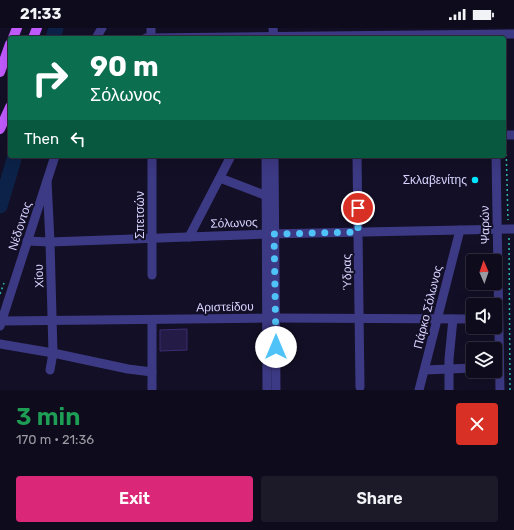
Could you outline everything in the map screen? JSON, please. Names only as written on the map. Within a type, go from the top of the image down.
[{"type":"main road","points":[[0,72],[8,50]]},
{"type":"main road","points":[[0,129],[3,117]]},
{"type":"street","points":[[211,36],[356,34],[392,32],[514,34]]},
{"type":"street","name":"Νέδοντος","points":[[1,323],[54,158]]},
{"type":"street","name":"Σπετσών","points":[[152,158],[152,275]]},
{"type":"street","points":[[189,236],[230,158]]},
{"type":"street","points":[[266,158],[267,196],[271,234]]},
{"type":"street","points":[[267,390],[271,318],[271,234],[274,158]]},
{"type":"street","name":"Ύδρας","points":[[357,158],[360,387]]},
{"type":"street","name":"Ψαρών","points":[[496,158],[498,230],[497,298]]},
{"type":"street","points":[[220,178],[267,196]]},
{"type":"street","name":"Χίου","points":[[47,181],[54,353],[50,370]]},
{"type":"street","name":"Σόλωνος","points":[[27,241],[50,242],[189,236],[514,229]]},
{"type":"street","name":"Πάρκο Σόλωνος","points":[[419,390],[460,230]]},
{"type":"street","points":[[271,318],[276,390]]},
{"type":"street","name":"Αριστείδου","points":[[1,323],[271,318],[466,319]]},
{"type":"street","points":[[449,390],[453,319]]},
{"type":"street","points":[[152,320],[152,390]]},
{"type":"street","points":[[0,344],[54,353],[128,369],[152,372]]},
{"type":"street","points":[[425,370],[466,368]]},
{"type":"street","name":"Ψαρών","points":[[499,378],[500,390]]},
{"type":"building","points":[[187,329],[187,350],[160,351],[160,330]]},
{"type":"waterway","points":[[54,36],[56,28]]},
{"type":"waterway","points":[[0,206],[14,158]]},
{"type":"place","name":"Σκλαβενίτης","points":[[475,180]]},
{"type":"route","points":[[276,347],[274,234],[358,232],[358,208]]}]
